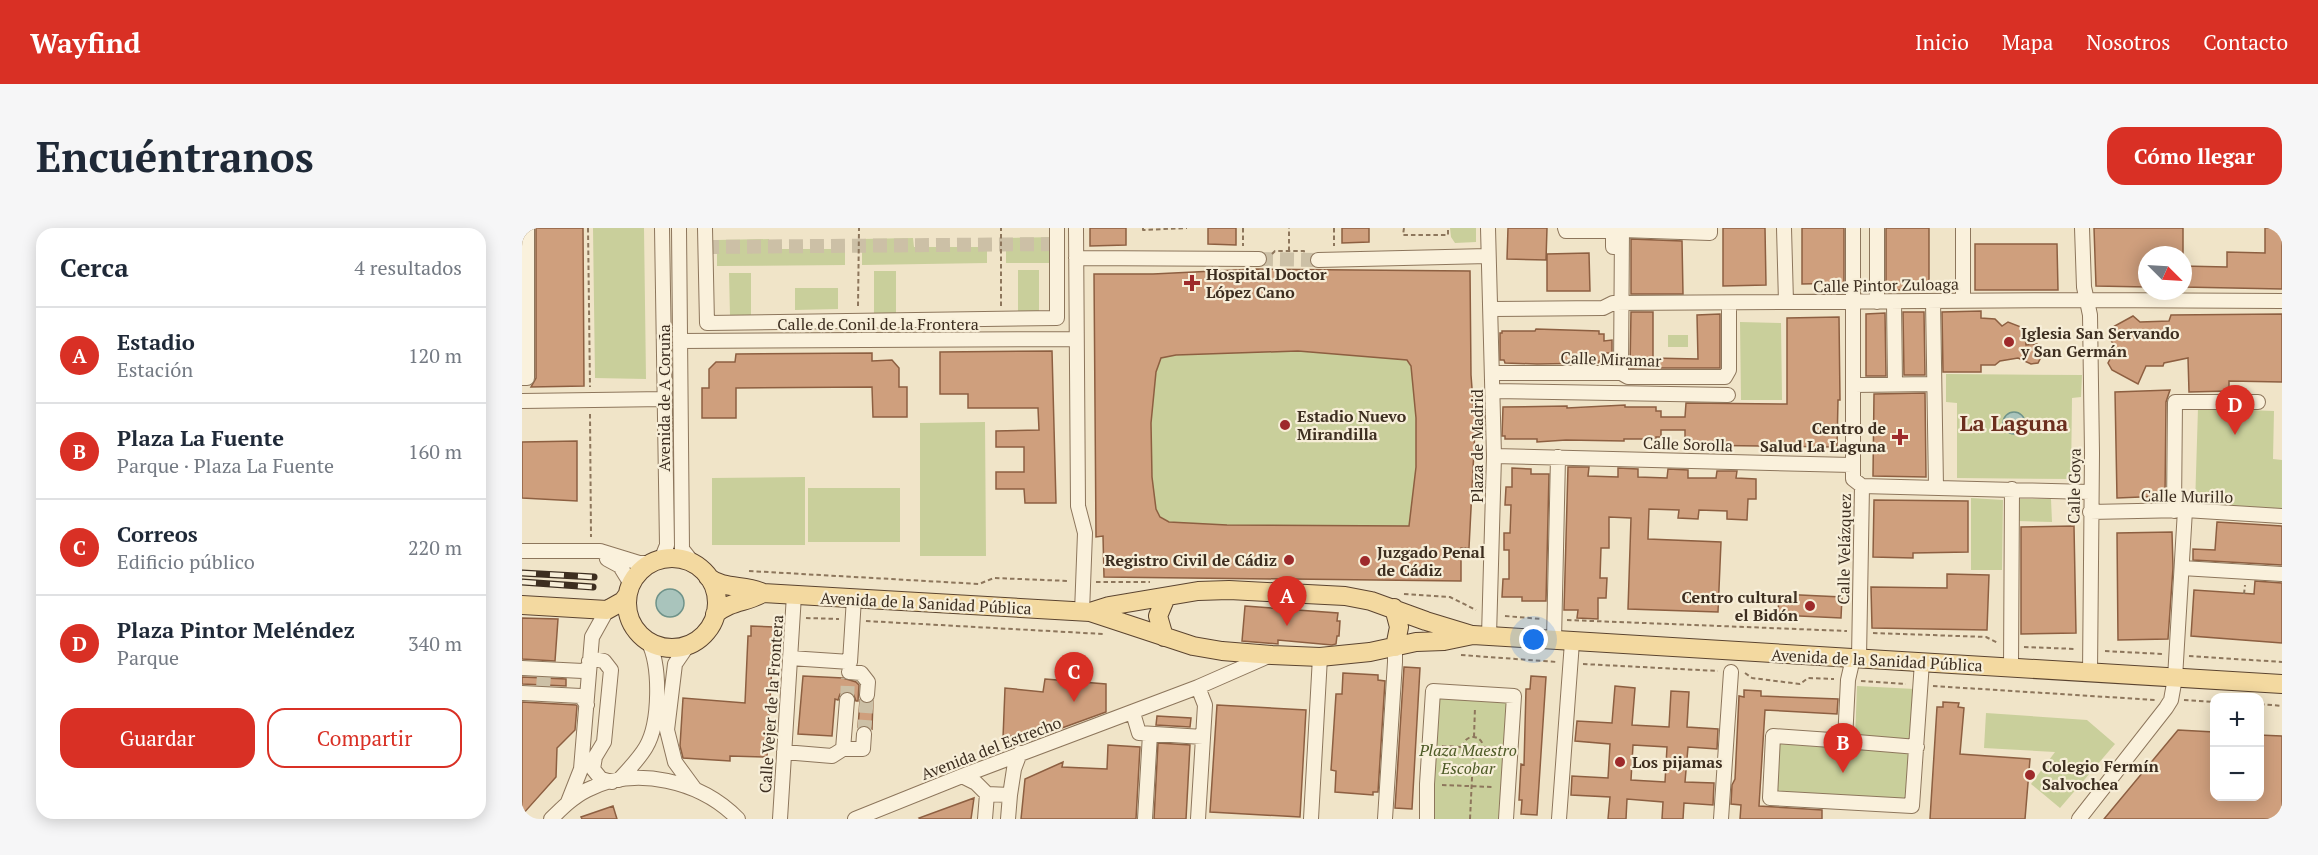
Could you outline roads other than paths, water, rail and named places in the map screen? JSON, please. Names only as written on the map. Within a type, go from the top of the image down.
[{"type":"main road","points":[[522,605],[607,610],[623,601],[629,589],[643,569],[656,561],[677,558],[693,563],[708,577],[716,595],[715,615],[706,632],[688,645],[671,648],[648,641],[636,631],[628,614],[629,589]]},
{"type":"main road","name":"Avenida de la Sanidad Pública","points":[[708,577],[720,584],[752,587],[763,593],[1086,612],[1164,637],[1222,651],[1272,655],[1320,657],[1370,652],[1481,635]]},
{"type":"main road","name":"Avenida de la Sanidad Pública","points":[[1086,612],[1198,591],[1229,590],[1345,596],[1371,601],[1396,601],[1426,621],[1481,635],[2282,684]]},
{"type":"main road","name":"Avenida de la Sanidad Pública","points":[[715,615],[734,602],[752,600],[763,593]]},
{"type":"main road","points":[[1164,637],[1158,616],[1166,597]]},
{"type":"main road","points":[[1395,647],[1399,627],[1396,601]]},
{"type":"street","points":[[522,378],[527,378],[527,228]]},
{"type":"street","name":"Avenida de A Coruña","points":[[656,561],[667,545],[662,228]]},
{"type":"street","name":"Avenida de A Coruña","points":[[679,228],[682,549],[693,563]]},
{"type":"street","points":[[705,228],[707,323],[1058,318],[1057,228]]},
{"type":"street","points":[[1076,228],[1078,506],[1085,533],[1082,582],[1086,612]]},
{"type":"street","name":"Plaza de Madrid","points":[[1481,635],[1490,615],[1494,456],[1491,270],[1488,256],[1488,228]]},
{"type":"street","points":[[1565,228],[1566,231],[1613,231],[1621,373]]},
{"type":"street","points":[[1617,304],[1622,229],[1710,233],[1710,228]]},
{"type":"street","points":[[1784,228],[1786,302]]},
{"type":"street","name":"Calle Velázquez","points":[[1845,741],[1848,680],[1856,658],[1860,632],[1862,486],[1853,479],[1852,465],[1853,228]]},
{"type":"street","points":[[1877,228],[1877,302]]},
{"type":"street","points":[[1963,228],[1963,300]]},
{"type":"street","name":"Calle Goya","points":[[2082,228],[2084,287],[2090,315],[2090,673]]},
{"type":"street","points":[[1057,244],[1076,244]]},
{"type":"street","points":[[680,248],[705,247]]},
{"type":"street","points":[[1312,261],[1488,256]]},
{"type":"street","points":[[1076,258],[1264,258]]},
{"type":"street","name":"Calle Pintor Zuloaga","points":[[1492,309],[1603,308],[1617,304],[1963,300],[2282,302]]},
{"type":"street","points":[[1894,302],[1894,381]]},
{"type":"street","points":[[1933,302],[1936,487]]},
{"type":"street","name":"Calle Miramar","points":[[1493,373],[1621,373],[1628,377],[1725,376],[1728,374],[1729,303]]},
{"type":"street","name":"Calle de Conil de la Frontera","points":[[680,341],[1076,339]]},
{"type":"street","points":[[1854,385],[1894,381],[1934,384]]},
{"type":"street","name":"Calle Miramar","points":[[1493,391],[1728,395]]},
{"type":"street","points":[[522,401],[665,399]]},
{"type":"street","points":[[2079,819],[2171,700],[2175,678],[2181,568],[2175,402],[2258,402]]},
{"type":"street","name":"Calle Sorolla","points":[[1494,456],[1852,465]]},
{"type":"street","points":[[1558,457],[1556,619],[1563,641],[1559,819]]},
{"type":"street","points":[[1862,486],[2090,492]]},
{"type":"street","points":[[2011,668],[2012,489]]},
{"type":"street","name":"Calle Murillo","points":[[2090,512],[2179,511],[2282,516]]},
{"type":"street","points":[[522,551],[591,552],[611,554],[639,563],[656,561]]},
{"type":"street","points":[[591,552],[620,566],[629,589]]},
{"type":"street","points":[[2181,568],[2282,574]]},
{"type":"street","name":"Calle Vejer de la Frontera","points":[[779,818],[794,595]]},
{"type":"street","points":[[849,671],[854,598]]},
{"type":"street","points":[[568,802],[582,769],[592,637],[607,610]]},
{"type":"street","points":[[551,819],[568,802],[588,789],[616,781],[646,747],[653,729],[657,685],[654,652],[648,641]]},
{"type":"street","points":[[688,645],[675,664],[667,730],[675,762],[694,788]]},
{"type":"street","points":[[1385,819],[1395,647]]},
{"type":"street","name":"Avenida del Estrecho","points":[[855,819],[1020,753],[1133,713],[1272,655]]},
{"type":"street","points":[[1311,819],[1320,657]]},
{"type":"street","points":[[790,658],[861,673],[868,682],[867,695]]},
{"type":"street","points":[[522,693],[544,682],[583,671],[593,659],[604,661],[611,670],[604,742],[595,757],[593,769],[601,779],[663,780],[694,788],[730,810],[738,819]]},
{"type":"street","points":[[1917,747],[1773,736],[1770,798],[1912,806],[1917,747],[1922,662]]},
{"type":"street","points":[[522,668],[544,682],[581,696],[587,705]]},
{"type":"street","points":[[1721,819],[1731,672]]},
{"type":"street","points":[[1198,687],[1205,705],[1198,819]]},
{"type":"street","points":[[1427,819],[1433,691],[1514,696],[1506,819]]},
{"type":"street","points":[[843,748],[847,700]]},
{"type":"street","points":[[1133,713],[1140,733],[1203,737]]},
{"type":"street","points":[[784,752],[832,756],[843,748],[863,749],[864,734]]},
{"type":"street","points":[[1145,819],[1150,734]]},
{"type":"street","points":[[1008,819],[1014,769],[1020,753]]},
{"type":"street","points":[[962,776],[976,783],[987,794],[1010,795]]},
{"type":"street","points":[[985,819],[987,794]]},
{"type":"water","points":[[2014,412],[2022,415],[2025,423],[2022,431],[2014,434],[2006,431],[2003,423],[2006,415]]},
{"type":"water","points":[[670,589],[680,593],[684,603],[680,613],[670,617],[660,613],[656,603],[660,593]]},
{"type":"tunnel","points":[[705,247],[1057,244]]},
{"type":"tunnel","points":[[1259,259],[1318,260]]},
{"type":"tunnel","points":[[543,688],[544,675]]},
{"type":"tunnel","points":[[847,700],[848,678]]},
{"type":"tunnel","points":[[864,734],[867,695]]},
{"type":"railway","points":[[522,573],[594,577]]},
{"type":"railway","points":[[522,582],[593,587]]},
{"type":"place","name":"Hospital Doctor López Cano","points":[[1192,283]]},
{"type":"place","name":"Iglesia San Servando y San Germán","points":[[2009,342]]},
{"type":"place","name":"Estadio Nuevo Mirandilla","points":[[1285,425]]},
{"type":"place","name":"Plaza Pintor Meléndez","points":[[2235,435]]},
{"type":"place","name":"Centro de Salud La Laguna","points":[[1900,437]]},
{"type":"place","name":"Registro Civil de Cádiz","points":[[1289,560]]},
{"type":"place","name":"Juzgado Penal de Cádiz","points":[[1365,561]]},
{"type":"place","name":"Centro cultural el Bidón","points":[[1810,606]]},
{"type":"place","name":"Estadio","points":[[1287,626]]},
{"type":"place","name":"Correos","points":[[1074,702]]},
{"type":"place","name":"Los pijamas","points":[[1620,762]]},
{"type":"place","name":"Plaza La Fuente","points":[[1843,773]]},
{"type":"place","name":"Colegio Fermín Salvochea","points":[[2030,775]]},
{"type":"district","name":"La Laguna","points":[[2014,423]]},
{"type":"park label","name":"Plaza Maestro Escobar","points":[[1468,759]]}]
